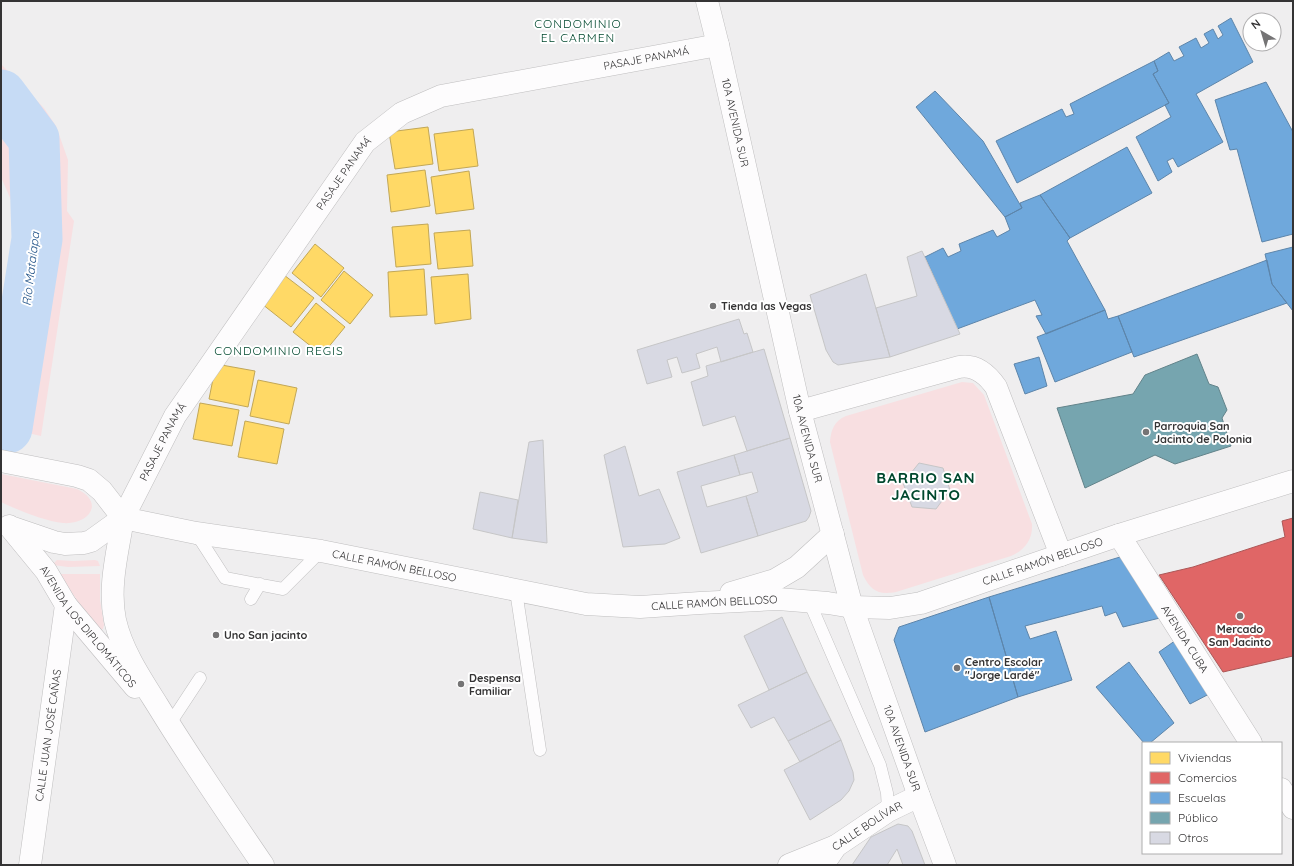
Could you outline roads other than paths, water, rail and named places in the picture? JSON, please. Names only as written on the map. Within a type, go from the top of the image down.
[{"type":"street","name":"10A AVENIDA SUR","points":[[707,1],[800,411],[852,607],[945,865]]},
{"type":"street","name":"PASAJE PANAMÁ","points":[[123,518],[175,416],[365,142],[402,114],[441,96],[718,45]]},
{"type":"street","points":[[800,411],[959,367],[971,366],[977,369],[989,378],[996,386],[1061,555]]},
{"type":"street","points":[[1,461],[78,476],[89,480],[102,491],[123,518],[91,541],[77,544],[54,542],[5,525]]},
{"type":"street","name":"CALLE RAMÓN BELLOSO","points":[[123,518],[196,533],[321,551],[586,604],[640,607],[778,599],[809,601],[852,607],[890,608],[921,603],[1119,535],[1293,481]]},
{"type":"street","name":"AVENIDA LOS DIPLOMÁTICOS","points":[[123,518],[113,584],[113,606],[115,620],[121,639],[140,677],[169,725],[263,865]]},
{"type":"street","name":"AVENIDA LOS DIPLOMÁTICOS","points":[[5,525],[46,571],[66,605],[169,725]]},
{"type":"street","points":[[700,603],[774,580],[797,567],[833,534]]},
{"type":"street","name":"AVENIDA CUBA","points":[[1119,535],[1251,742]]},
{"type":"street","name":"CALLE JUAN JOSÉ CAÑAS","points":[[30,865],[66,605]]},
{"type":"street","points":[[1282,791],[1293,808]]},
{"type":"street","name":"CALLE BOLÍVAR","points":[[823,865],[836,846],[888,811],[919,796]]},
{"type":"street","points":[[789,865],[836,846]]},
{"type":"lane","points":[[196,533],[225,578],[283,589],[321,551]]},
{"type":"lane","points":[[251,599],[260,584]]},
{"type":"lane","points":[[516,591],[540,750]]},
{"type":"lane","points":[[809,601],[880,765],[887,793],[888,811]]},
{"type":"lane","points":[[169,725],[200,678]]},
{"type":"waterway","name":"Río Matalapa","points":[[1,95],[34,139],[37,239],[7,428]]},
{"type":"place","name":"Tienda las Vegas","points":[[713,306]]},
{"type":"place","name":"Parroquia San Jacinto de Polonia","points":[[1146,432]]},
{"type":"place","name":"Mercado San Jacinto","points":[[1240,616]]},
{"type":"place","name":"Uno San jacinto","points":[[216,635]]},
{"type":"place","name":"Centro Escolar \"Jorge Lardé\"","points":[[957,668]]},
{"type":"place","name":"Despensa Familiar","points":[[461,684]]},
{"type":"district","name":"CONDOMINIO EL CARMEN","points":[[578,31]]},
{"type":"district","name":"CONDOMINIO REGIS","points":[[279,351]]},
{"type":"district","name":"BARRIO SAN JACINTO","points":[[926,486]]}]
